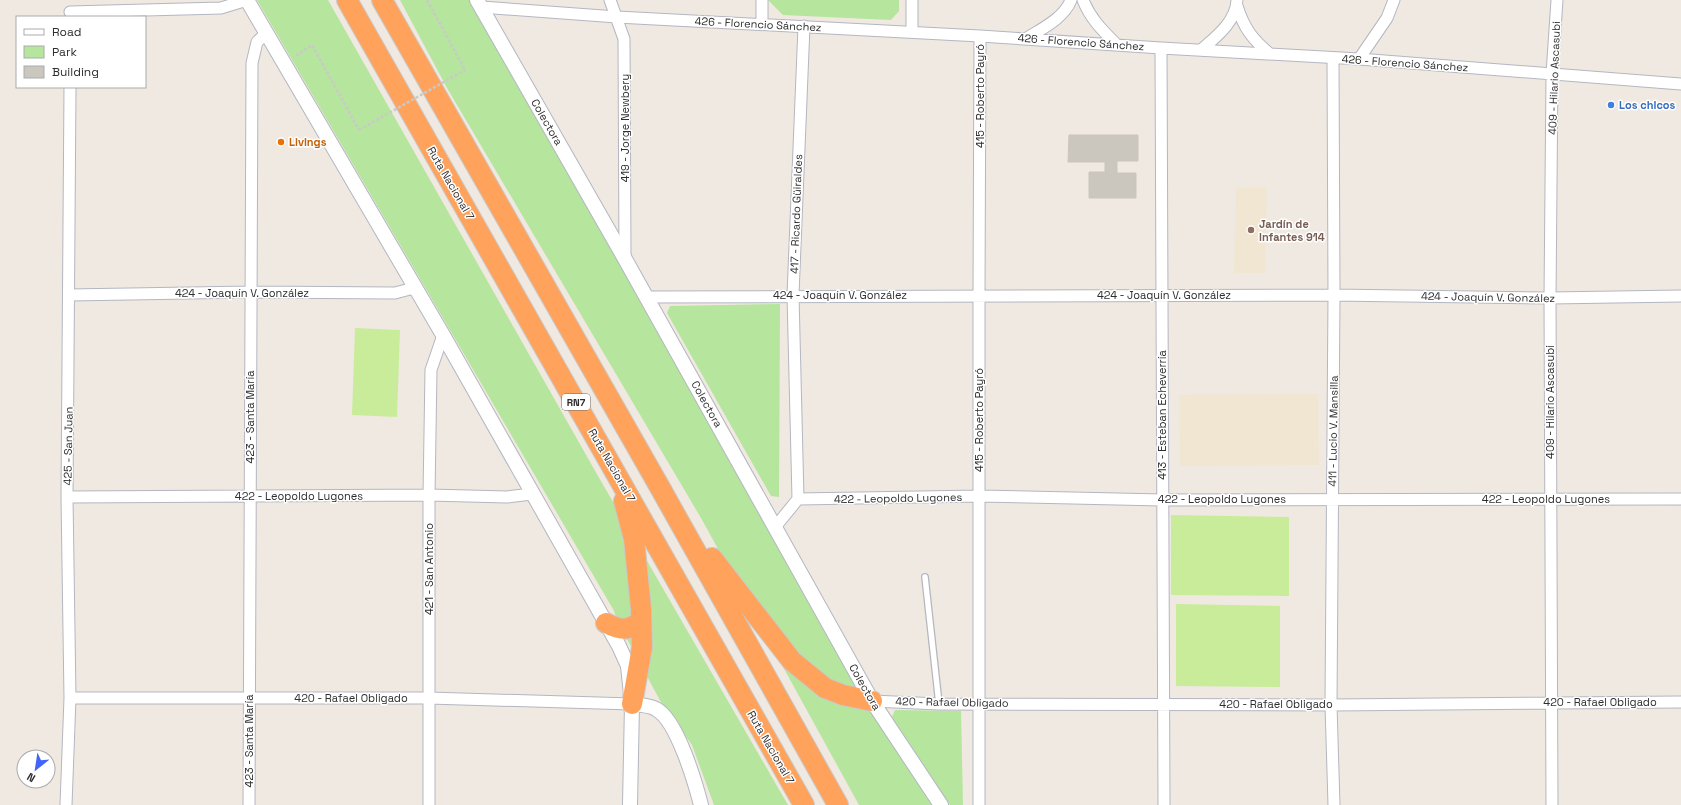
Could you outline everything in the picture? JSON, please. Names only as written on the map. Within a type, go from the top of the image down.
[{"type":"highway","name":"Ruta Nacional 7","points":[[347,0],[804,805]]},
{"type":"highway","name":"RN7","points":[[382,0],[658,484],[838,805]]},
{"type":"highway","points":[[608,458],[627,508],[634,539],[641,605],[642,647],[632,704]]},
{"type":"highway","points":[[658,484],[719,568],[792,661],[825,688],[843,695],[872,701]]},
{"type":"highway","points":[[606,623],[617,628],[626,629],[632,628],[641,621]]},
{"type":"street","points":[[71,0],[70,14],[221,8],[247,0],[414,288],[443,335],[531,494],[606,623],[628,666],[632,704],[630,805]]},
{"type":"street","name":"419 - Jorge Newbery","points":[[610,0],[624,39],[625,259]]},
{"type":"street","points":[[762,0],[762,23]]},
{"type":"street","points":[[912,0],[912,32]]},
{"type":"street","points":[[1027,38],[1059,17],[1069,5],[1071,0]]},
{"type":"street","points":[[1083,0],[1087,10],[1095,22],[1116,44]]},
{"type":"street","points":[[1359,59],[1387,18],[1394,0]]},
{"type":"street","name":"409 - Hilario Ascasubi","points":[[1552,805],[1550,298],[1552,74],[1557,0]]},
{"type":"street","name":"426 - Florencio Sánchez","points":[[479,3],[617,17],[762,23],[1027,38],[1161,48],[1359,59],[1681,84]]},
{"type":"street","name":"Colectora","points":[[479,3],[776,526],[872,701],[941,805]]},
{"type":"street","points":[[1201,50],[1219,35],[1229,22],[1237,3]]},
{"type":"street","points":[[1237,3],[1242,22],[1248,32],[1257,43],[1270,54]]},
{"type":"street","name":"417 - Ricardo Güiraldes","points":[[798,499],[793,295],[804,26]]},
{"type":"street","name":"423 - Santa María","points":[[249,805],[252,63],[257,42],[266,33]]},
{"type":"street","name":"415 - Roberto Payró","points":[[979,805],[980,36]]},
{"type":"street","name":"413 - Esteban Echeverría","points":[[1161,48],[1164,805]]},
{"type":"street","name":"411 - Lucio V. Mansilla","points":[[1332,58],[1334,294],[1331,705],[1334,805]]},
{"type":"street","name":"425 - San Juan","points":[[66,805],[70,698],[67,497],[70,295],[70,88]]},
{"type":"street","name":"424 - Joaquín V. González","points":[[70,295],[250,292],[395,293],[414,288]]},
{"type":"street","name":"424 - Joaquín V. González","points":[[646,297],[793,295],[1334,294],[1550,298],[1681,296]]},
{"type":"street","name":"421 - San Antonio","points":[[429,805],[429,495],[431,370],[443,335]]},
{"type":"street","name":"422 - Leopoldo Lugones","points":[[67,497],[429,495],[507,497],[531,494]]},
{"type":"street","name":"422 - Leopoldo Lugones","points":[[798,499],[980,496],[1162,500],[1332,498],[1681,499]]},
{"type":"street","points":[[776,526],[798,499]]},
{"type":"street","name":"420 - Rafael Obligado","points":[[70,698],[429,698],[632,704]]},
{"type":"street","name":"420 - Rafael Obligado","points":[[872,701],[939,704],[1163,703],[1331,705],[1681,702]]},
{"type":"street","points":[[632,704],[656,709],[668,720],[682,748],[701,805]]},
{"type":"lane","points":[[925,577],[939,704]]},
{"type":"path","points":[[284,64],[312,45],[359,130],[465,70],[427,0]]},
{"type":"shaded area","name":"Jardín de Infantes 914","points":[[1236,188],[1267,188],[1265,273],[1234,273]]},
{"type":"shaded area","points":[[1318,394],[1319,465],[1180,466],[1179,395]]},
{"type":"green space","points":[[257,0],[328,0],[598,476],[788,805],[714,805],[692,745],[663,706],[620,626],[613,609]]},
{"type":"green space","points":[[400,0],[476,0],[934,805],[859,805],[701,518],[447,88]]},
{"type":"green space","points":[[768,0],[899,0],[899,11],[891,20],[783,15]]},
{"type":"green space","points":[[780,304],[779,497],[771,496],[667,313],[670,306]]},
{"type":"green space","points":[[355,328],[400,330],[397,417],[352,415]]},
{"type":"green space","points":[[1171,515],[1289,517],[1289,596],[1171,595]]},
{"type":"green space","points":[[1176,604],[1280,606],[1280,687],[1176,686]]},
{"type":"green space","points":[[895,710],[961,711],[963,805],[950,805],[892,717]]},
{"type":"building","points":[[1069,135],[1138,135],[1138,161],[1117,161],[1117,173],[1136,173],[1136,198],[1089,198],[1089,172],[1105,172],[1105,162],[1068,162]]},
{"type":"place","name":"Los chicos","points":[[1611,105]]},
{"type":"place","name":"Livings","points":[[281,142]]},
{"type":"place","name":"Jardín de Infantes 914","points":[[1251,230]]}]
